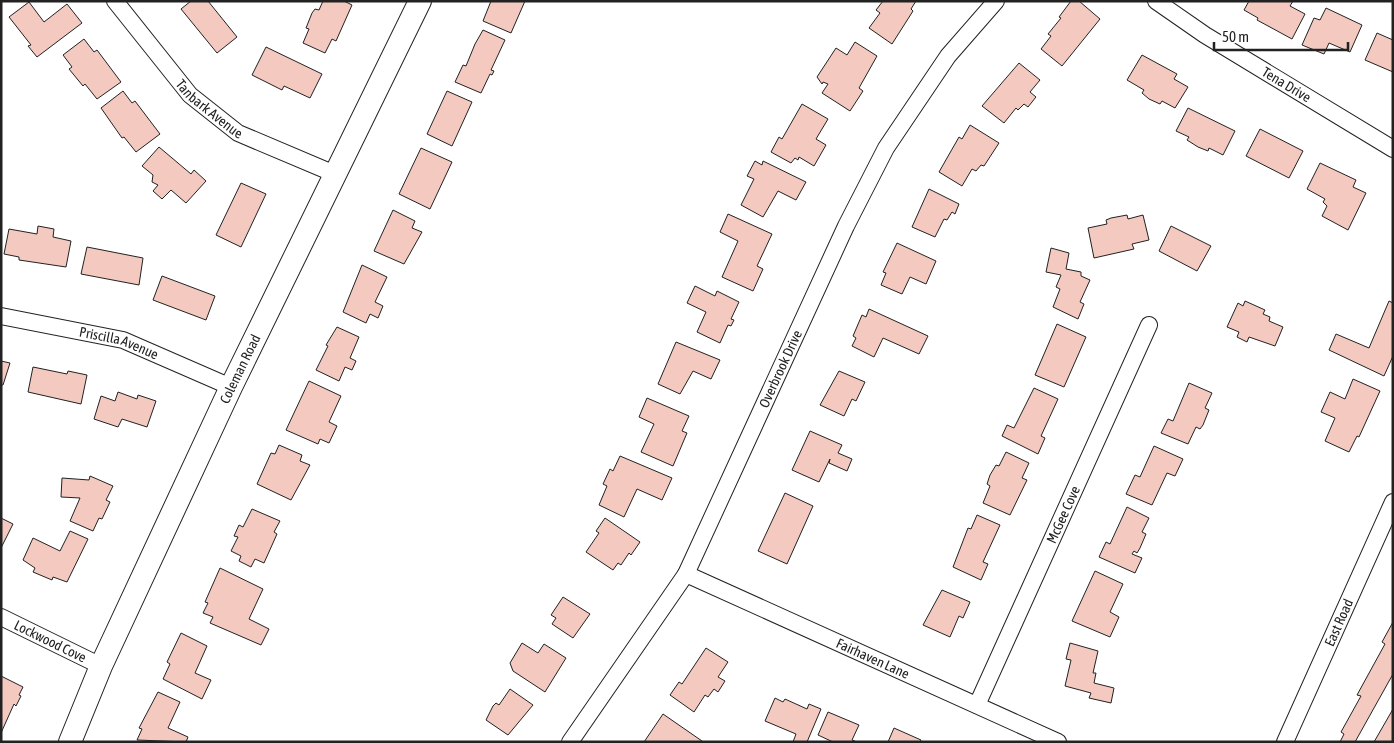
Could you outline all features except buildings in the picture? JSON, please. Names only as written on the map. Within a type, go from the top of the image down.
[{"type":"main road","name":"Coleman Road","points":[[70,742],[101,666],[231,387],[420,1]]},
{"type":"street","name":"Tanbark Avenue","points":[[115,1],[190,95],[238,133],[335,174]]},
{"type":"street","name":"Overbrook Drive","points":[[570,742],[686,574],[846,226],[886,148],[948,56],[996,1]]},
{"type":"street","name":"Tena Drive","points":[[1156,1],[1205,35],[1393,149]]},
{"type":"street","name":"Priscilla Avenue","points":[[1,316],[123,340],[231,387]]},
{"type":"street","name":"McGee Cove","points":[[978,705],[1149,325]]},
{"type":"street","name":"East Road","points":[[1285,742],[1393,502]]},
{"type":"street","name":"Fairhaven Lane","points":[[686,574],[1058,742]]},
{"type":"street","name":"Lockwood Cove","points":[[1,617],[101,666]]}]
